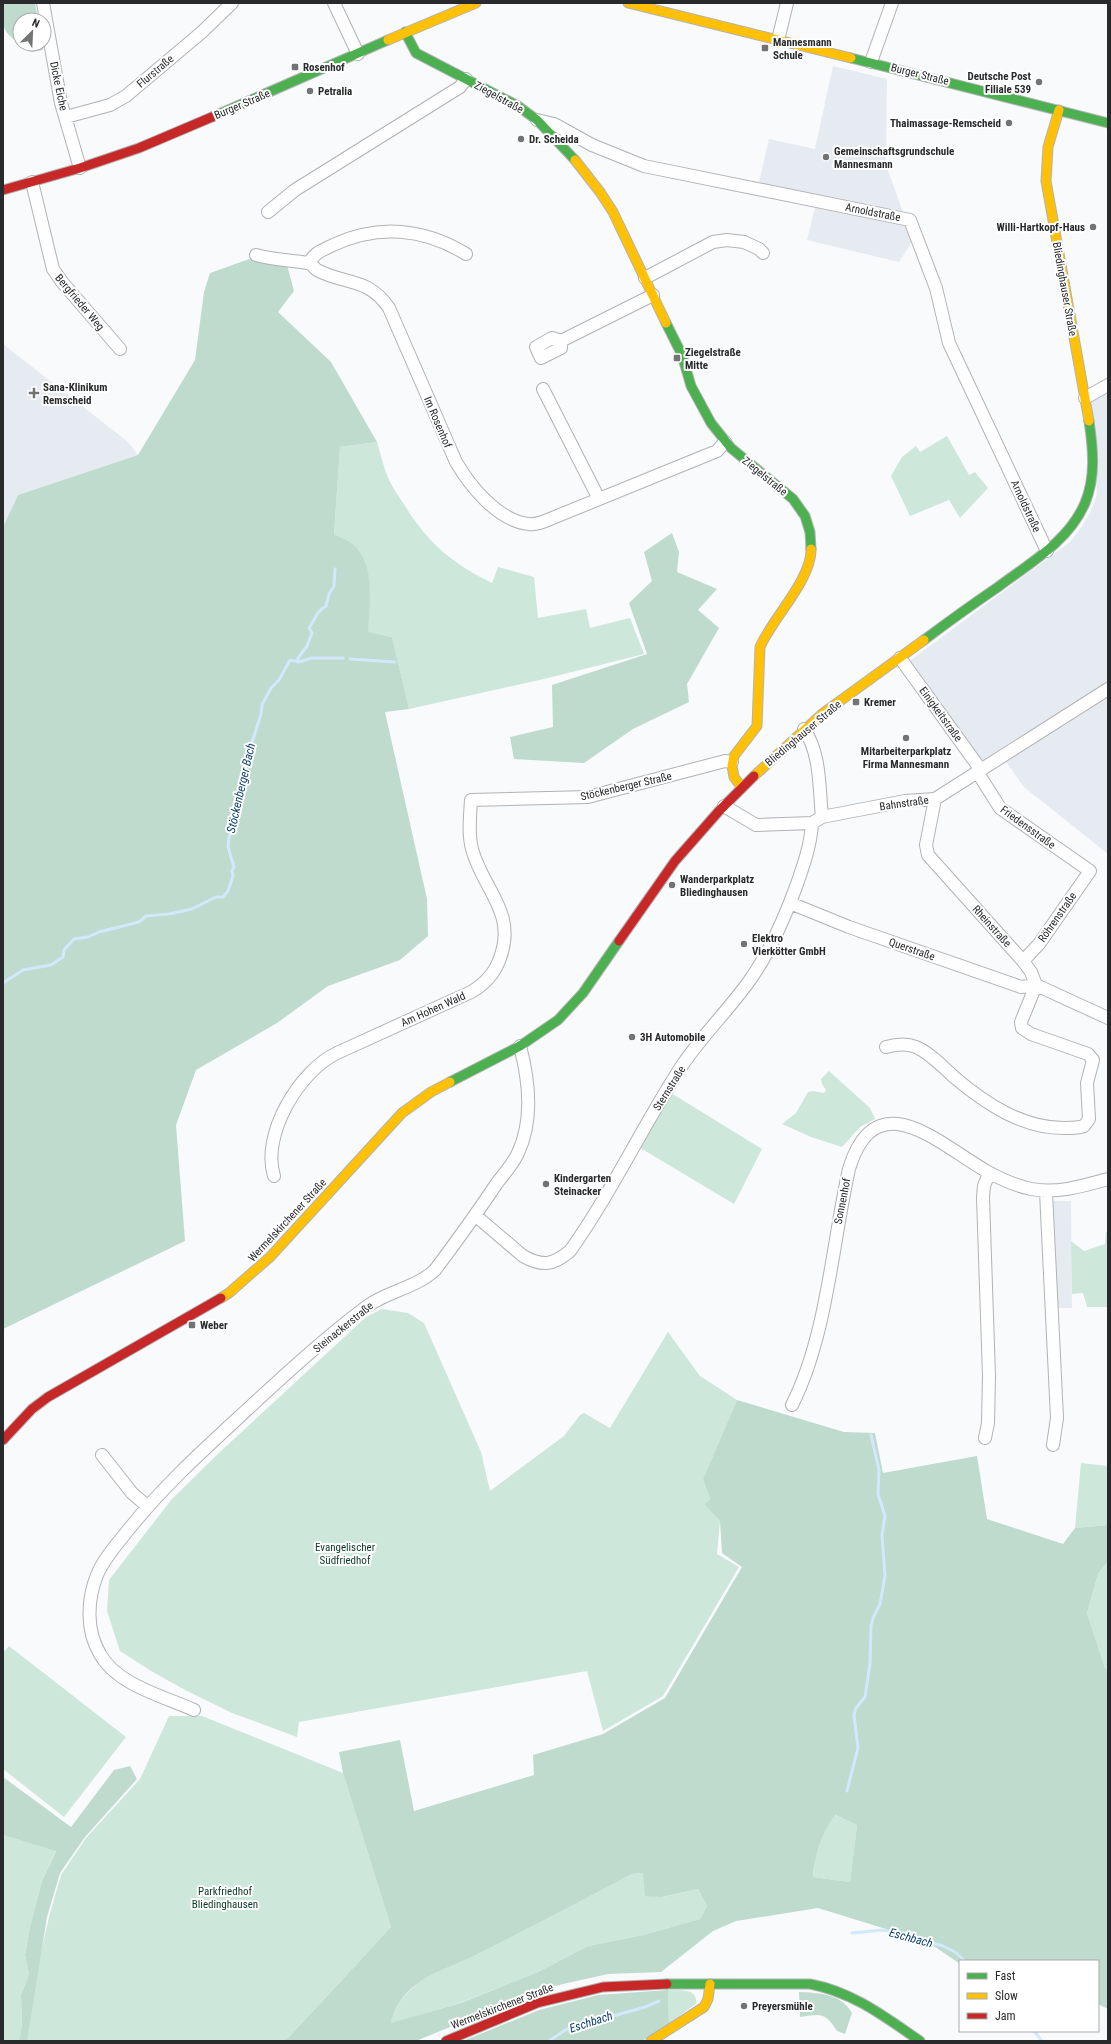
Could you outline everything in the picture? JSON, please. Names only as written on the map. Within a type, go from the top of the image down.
[{"type":"main road","name":"Burger Straße","points":[[3,190],[80,168],[138,148],[358,54],[405,32],[476,3]]},
{"type":"main road","name":"Burger Straße","points":[[628,3],[658,7],[778,40],[871,62],[1108,123]]},
{"type":"main road","name":"Ziegelstraße","points":[[405,32],[416,53],[518,106],[537,120],[567,151],[600,192],[613,212],[682,355],[691,386],[710,423],[725,442],[793,499],[805,516],[810,532],[811,554],[803,577],[762,642],[758,664],[759,714],[757,726],[734,756],[732,762]]},
{"type":"main road","name":"Bliedinghauser Straße","points":[[520,1046],[558,1020],[571,1008],[675,861],[724,806],[804,729],[822,714],[1047,551],[1072,528],[1080,515],[1090,487],[1093,471],[1092,443],[1046,181],[1048,147],[1059,110]]},
{"type":"main road","points":[[732,762],[731,770],[734,780],[742,788]]},
{"type":"main road","name":"Wermelskirchener Straße","points":[[3,1440],[32,1409],[64,1386],[229,1293],[270,1257],[402,1113],[431,1092],[520,1046]]},
{"type":"main road","name":"Wermelskirchener Straße","points":[[446,2041],[537,2003],[582,1991],[631,1984],[710,1984]]},
{"type":"main road","points":[[651,2041],[704,2007],[708,1999],[710,1984],[810,1984],[830,1988],[863,2004],[915,2040]]},
{"type":"street","name":"Dicke Eiche","points":[[43,3],[57,80],[80,168]]},
{"type":"street","name":"Flurstraße","points":[[66,117],[110,105],[126,96],[202,32],[232,3]]},
{"type":"street","points":[[334,3],[358,54]]},
{"type":"street","points":[[778,40],[787,3]]},
{"type":"street","points":[[871,62],[892,3]]},
{"type":"street","points":[[268,212],[295,190],[460,87],[466,79]]},
{"type":"street","name":"Arnoldstraße","points":[[537,120],[554,124],[592,145],[644,166],[910,220],[936,288],[949,343],[1047,551]]},
{"type":"street","name":"Bergfrieder Weg","points":[[32,182],[53,268],[62,282],[120,349]]},
{"type":"street","points":[[310,263],[311,258],[336,244],[358,235],[388,230],[425,235],[453,246],[466,254]]},
{"type":"street","points":[[645,278],[713,242],[727,240],[744,242],[759,249],[763,253]]},
{"type":"street","name":"Im Rosenhof","points":[[256,255],[272,259],[310,263],[317,270],[372,290],[384,301],[456,462],[477,492],[494,507],[508,516],[530,525],[550,519],[717,451],[725,442]]},
{"type":"street","points":[[561,341],[653,295]]},
{"type":"street","points":[[1085,398],[1108,385]]},
{"type":"street","points":[[543,388],[599,499]]},
{"type":"street","name":"Einigkeitstraße","points":[[900,658],[979,772]]},
{"type":"street","name":"Bahnstraße","points":[[724,806],[756,825],[812,823],[822,817],[905,801],[935,798],[979,772],[1108,689]]},
{"type":"street","points":[[804,729],[810,738],[815,752],[822,817]]},
{"type":"street","name":"Stöckenberger Straße","points":[[471,800],[588,798],[725,762],[732,762]]},
{"type":"street","name":"Friedensstraße","points":[[979,772],[1000,808],[1090,871]]},
{"type":"street","name":"Rheinstraße","points":[[935,798],[926,845],[928,855],[1023,961],[1031,972],[1036,985]]},
{"type":"street","name":"Am Hohen Wald","points":[[274,1176],[270,1166],[272,1148],[278,1123],[305,1080],[320,1064],[333,1055],[471,992],[487,980],[499,961],[504,949],[506,932],[504,916],[472,849],[470,820],[471,800]]},
{"type":"street","name":"Sternstraße","points":[[476,1216],[523,1256],[532,1261],[552,1263],[570,1251],[618,1178],[635,1144],[682,1066],[752,978],[772,943],[790,903],[806,858],[812,823]]},
{"type":"street","name":"Röhrenstraße","points":[[1023,961],[1039,944],[1090,871]]},
{"type":"street","name":"Querstraße","points":[[790,903],[827,919],[1021,987],[1036,985]]},
{"type":"street","points":[[886,1047],[905,1044],[921,1050],[980,1098],[1000,1110],[1025,1121],[1040,1126],[1060,1128],[1084,1126],[1089,1119],[1087,1083],[1093,1060],[1088,1054],[1031,1034],[1022,1028],[1021,1022],[1036,985],[1108,1018]]},
{"type":"street","name":"Steinackerstraße","points":[[194,1710],[132,1684],[109,1667],[93,1641],[90,1625],[92,1591],[98,1573],[108,1556],[147,1506],[204,1448],[267,1391],[367,1306],[387,1294],[427,1278],[435,1270],[476,1216],[518,1153],[524,1133],[529,1090],[526,1066],[520,1046]]},
{"type":"street","name":"Sonnenhof","points":[[792,1405],[802,1384],[818,1327],[849,1169],[862,1140],[874,1129],[883,1125],[906,1125],[943,1144],[989,1172],[1022,1186],[1046,1192],[1073,1188],[1108,1179]]},
{"type":"street","points":[[985,1438],[988,1423],[989,1376],[983,1197],[989,1172]]},
{"type":"street","points":[[1046,1192],[1057,1418],[1053,1445]]},
{"type":"street","points":[[102,1455],[132,1493],[147,1506]]},
{"type":"shaded area","name":"Gemeinschaftsgrundschule Mannesmann","points":[[833,66],[887,79],[886,165],[913,240],[899,262],[807,240],[818,195],[759,183],[769,139],[815,149]]},
{"type":"shaded area","name":"Sana-Klinikum Remscheid","points":[[3,344],[128,442],[138,455],[18,495],[3,527]]},
{"type":"shaded area","points":[[1108,382],[1108,854],[1024,787],[1002,756],[982,769],[908,662],[1070,542],[1082,526],[1090,513],[1097,494],[1091,390]]},
{"type":"shaded area","points":[[1053,1201],[1071,1201],[1072,1308],[1056,1308],[1052,1228]]},
{"type":"green space","points":[[3,3],[35,3],[37,12],[12,12],[12,37],[4,27]]},
{"type":"green space","points":[[255,257],[287,265],[294,291],[278,312],[331,362],[377,442],[340,447],[334,535],[351,543],[359,551],[365,561],[370,584],[368,632],[392,637],[409,709],[385,712],[427,899],[428,936],[400,960],[328,986],[277,1023],[196,1070],[176,1125],[185,1241],[3,1329],[3,527],[18,495],[138,455],[195,360],[204,292],[210,273]]},
{"type":"green space","points":[[947,436],[969,475],[975,472],[988,488],[960,518],[949,500],[910,516],[891,476],[902,457],[916,446],[920,452]]},
{"type":"green space","points":[[377,442],[386,473],[397,494],[423,531],[453,560],[492,583],[498,567],[534,577],[538,618],[586,609],[590,628],[630,618],[644,654],[548,678],[409,709],[392,637],[367,632],[370,588],[334,535],[340,447]]},
{"type":"green space","points":[[672,533],[679,552],[677,572],[717,589],[698,610],[719,628],[687,684],[689,702],[633,729],[584,763],[514,759],[510,737],[553,727],[552,685],[647,654],[629,603],[652,581],[644,552]]},
{"type":"green space","points":[[829,1071],[870,1108],[875,1119],[860,1127],[842,1147],[811,1137],[782,1124],[796,1113],[808,1092],[813,1091],[824,1093],[826,1090],[821,1079]]},
{"type":"green space","points":[[671,1093],[762,1149],[734,1204],[637,1146]]},
{"type":"green space","points":[[1106,1232],[1108,1232],[1108,1307],[1087,1307],[1083,1293],[1072,1294],[1071,1241],[1084,1251],[1105,1244]]},
{"type":"green space","name":"Evangelischer Südfriedhof","points":[[382,1309],[408,1313],[424,1323],[481,1452],[490,1491],[564,1436],[580,1415],[584,1413],[610,1428],[668,1332],[700,1376],[737,1400],[703,1479],[710,1499],[704,1504],[720,1521],[717,1554],[739,1567],[663,1696],[603,1731],[587,1671],[299,1722],[297,1737],[232,1713],[185,1690],[151,1671],[120,1651],[107,1611],[109,1580],[172,1499],[221,1451],[366,1317]]},
{"type":"green space","points":[[737,1400],[844,1432],[875,1433],[883,1473],[977,1456],[987,1519],[1063,1544],[1075,1528],[1108,1525],[1108,1561],[1098,1574],[1087,1613],[1105,1668],[1108,1670],[1108,2009],[1099,2004],[1099,1960],[959,1960],[959,1963],[928,1942],[818,1908],[736,1921],[713,1931],[661,1972],[608,1974],[545,1988],[416,2041],[283,2041],[290,2036],[391,1927],[343,1773],[339,1752],[400,1740],[414,1811],[534,1775],[533,1755],[603,1734],[665,1698],[742,1567],[722,1553],[720,1521],[704,1504],[710,1499],[703,1479]],"holes":[[[835,1815],[857,1825],[850,1882],[813,1877],[815,1861],[820,1844]],[[643,1873],[645,1896],[662,1897],[698,1889],[707,1906],[700,1919],[643,1935],[588,1946],[538,1972],[461,2003],[391,2023],[394,2012],[404,1996],[424,1979],[480,1953],[632,1874]]]},
{"type":"green space","points":[[1081,1463],[1108,1466],[1108,1525],[1075,1528]]},
{"type":"green space","points":[[1108,1561],[1108,1670],[1105,1668],[1087,1613],[1098,1574]]},
{"type":"green space","points":[[9,1646],[126,1737],[64,1817],[3,1769],[3,1653]]},
{"type":"green space","name":"Parkfriedhof Bliedinghausen","points":[[169,1716],[202,1716],[343,1773],[391,1927],[290,2036],[283,2041],[21,2041],[49,1917],[61,1875],[86,1838],[140,1779]]},
{"type":"green space","points":[[130,1766],[137,1779],[85,1837],[60,1873],[47,1917],[27,2041],[19,2041],[22,2025],[21,1995],[29,1974],[25,1955],[30,1927],[42,1881],[56,1851],[3,1835],[3,1777],[71,1827],[114,1770]]},
{"type":"green space","points":[[834,1815],[857,1825],[850,1882],[813,1877],[815,1861],[820,1845],[826,1829]]},
{"type":"green space","points":[[3,1835],[56,1850],[42,1881],[30,1927],[25,1955],[29,1974],[21,1995],[22,2025],[19,2041],[3,2041]]},
{"type":"green space","points":[[643,1873],[663,1897],[698,1889],[707,1906],[700,1919],[643,1935],[588,1946],[538,1972],[460,2003],[390,2024],[397,2007],[404,1997],[424,1979],[480,1953],[632,1874]]},
{"type":"green space","points":[[668,1990],[682,1990],[691,1992],[696,1999],[696,2004],[669,2023]]},
{"type":"green space","points":[[668,1990],[669,2023],[642,2041],[463,2041],[539,2010],[598,1995]]},
{"type":"green space","points":[[799,1992],[828,1995],[842,2001],[852,2013],[845,2034],[837,2031],[826,2017],[813,2015],[800,2017]]},
{"type":"waterway","points":[[299,662],[298,658],[307,646],[312,633],[309,628],[318,613],[326,606],[329,594],[334,586],[335,569]]},
{"type":"waterway","name":"Stöckenberger Bach","points":[[3,983],[23,970],[51,965],[63,957],[64,950],[74,939],[88,937],[99,932],[139,922],[146,916],[169,914],[192,909],[216,897],[223,897],[228,891],[233,876],[232,871],[234,867],[228,847],[229,838],[262,705],[271,688],[279,680],[290,660],[299,662],[312,658],[343,658]]},
{"type":"waterway","name":"Stöckenberger Bach","points":[[350,659],[395,662]]},
{"type":"waterway","points":[[847,1791],[858,1748],[854,1715],[856,1708],[865,1697],[870,1663],[871,1626],[880,1604],[885,1576],[882,1535],[885,1516],[878,1494],[879,1470],[871,1435]]},
{"type":"waterway","name":"Eschbach","points":[[852,1933],[883,1930],[898,1933],[943,1946],[955,1952],[964,1960]]},
{"type":"waterway","name":"Eschbach","points":[[549,2041],[567,2029],[645,2007],[659,2001]]},
{"type":"waterway","name":"Eschbach","points":[[1035,2032],[1042,2041]]},
{"type":"traffic: fast","points":[[405,32],[416,53],[518,106],[537,120],[575,160]]},
{"type":"traffic: fast","points":[[212,117],[388,40]]},
{"type":"traffic: fast","points":[[851,58],[1108,123]]},
{"type":"traffic: fast","points":[[666,323],[682,355],[691,386],[711,423],[731,448],[793,499],[805,516],[810,532],[811,549]]},
{"type":"traffic: fast","points":[[924,640],[1035,560],[1059,540],[1069,529],[1078,517],[1085,503],[1091,483],[1093,462],[1089,421]]},
{"type":"traffic: fast","points":[[450,1082],[520,1046],[558,1020],[583,993],[619,941]]},
{"type":"traffic: fast","points":[[667,1984],[810,1984],[840,1993],[868,2006],[920,2041]]},
{"type":"traffic: slow","points":[[388,40],[476,3]]},
{"type":"traffic: slow","points":[[628,3],[851,58]]},
{"type":"traffic: slow","points":[[1059,110],[1048,147],[1046,181],[1089,421]]},
{"type":"traffic: slow","points":[[575,160],[600,192],[613,212],[666,323]]},
{"type":"traffic: slow","points":[[742,788],[734,777],[732,766],[734,756],[757,726],[760,647],[805,573],[810,561],[811,549]]},
{"type":"traffic: slow","points":[[754,776],[822,714],[924,640]]},
{"type":"traffic: slow","points":[[221,1298],[229,1293],[270,1257],[402,1113],[431,1092],[450,1082]]},
{"type":"traffic: slow","points":[[651,2041],[704,2007],[708,1999],[710,1984]]},
{"type":"traffic: jam","points":[[3,190],[80,168],[139,148],[212,117]]},
{"type":"traffic: jam","points":[[619,941],[675,861],[719,811],[754,776]]},
{"type":"traffic: jam","points":[[3,1440],[32,1409],[48,1397],[221,1298]]},
{"type":"traffic: jam","points":[[446,2041],[537,2003],[603,1987],[667,1984]]},
{"type":"place","name":"Mannesmann Schule","points":[[765,48]]},
{"type":"place","name":"Rosenhof","points":[[295,67]]},
{"type":"place","name":"Deutsche Post Filiale 539","points":[[1039,82]]},
{"type":"place","name":"Petralia","points":[[310,91]]},
{"type":"place","name":"Thaimassage-Remscheid","points":[[1009,123]]},
{"type":"place","name":"Dr. Scheida","points":[[521,139]]},
{"type":"place","name":"Gemeinschaftsgrundschule Mannesmann","points":[[826,157]]},
{"type":"place","name":"Willi-Hartkopf-Haus","points":[[1093,227]]},
{"type":"place","name":"Ziegelstraße Mitte","points":[[677,358]]},
{"type":"place","name":"Sana-Klinikum Remscheid","points":[[34,393]]},
{"type":"place","name":"Kremer","points":[[856,702]]},
{"type":"place","name":"Mitarbeiterparkplatz Firma Mannesmann","points":[[906,738]]},
{"type":"place","name":"Wanderparkplatz Bliedinghausen","points":[[672,885]]},
{"type":"place","name":"Elektro Vierkötter GmbH","points":[[744,944]]},
{"type":"place","name":"3H Automobile","points":[[632,1037]]},
{"type":"place","name":"Kindergarten Steinacker","points":[[546,1184]]},
{"type":"place","name":"Weber","points":[[192,1325]]},
{"type":"place","name":"Preyersmühle","points":[[744,2006]]}]
